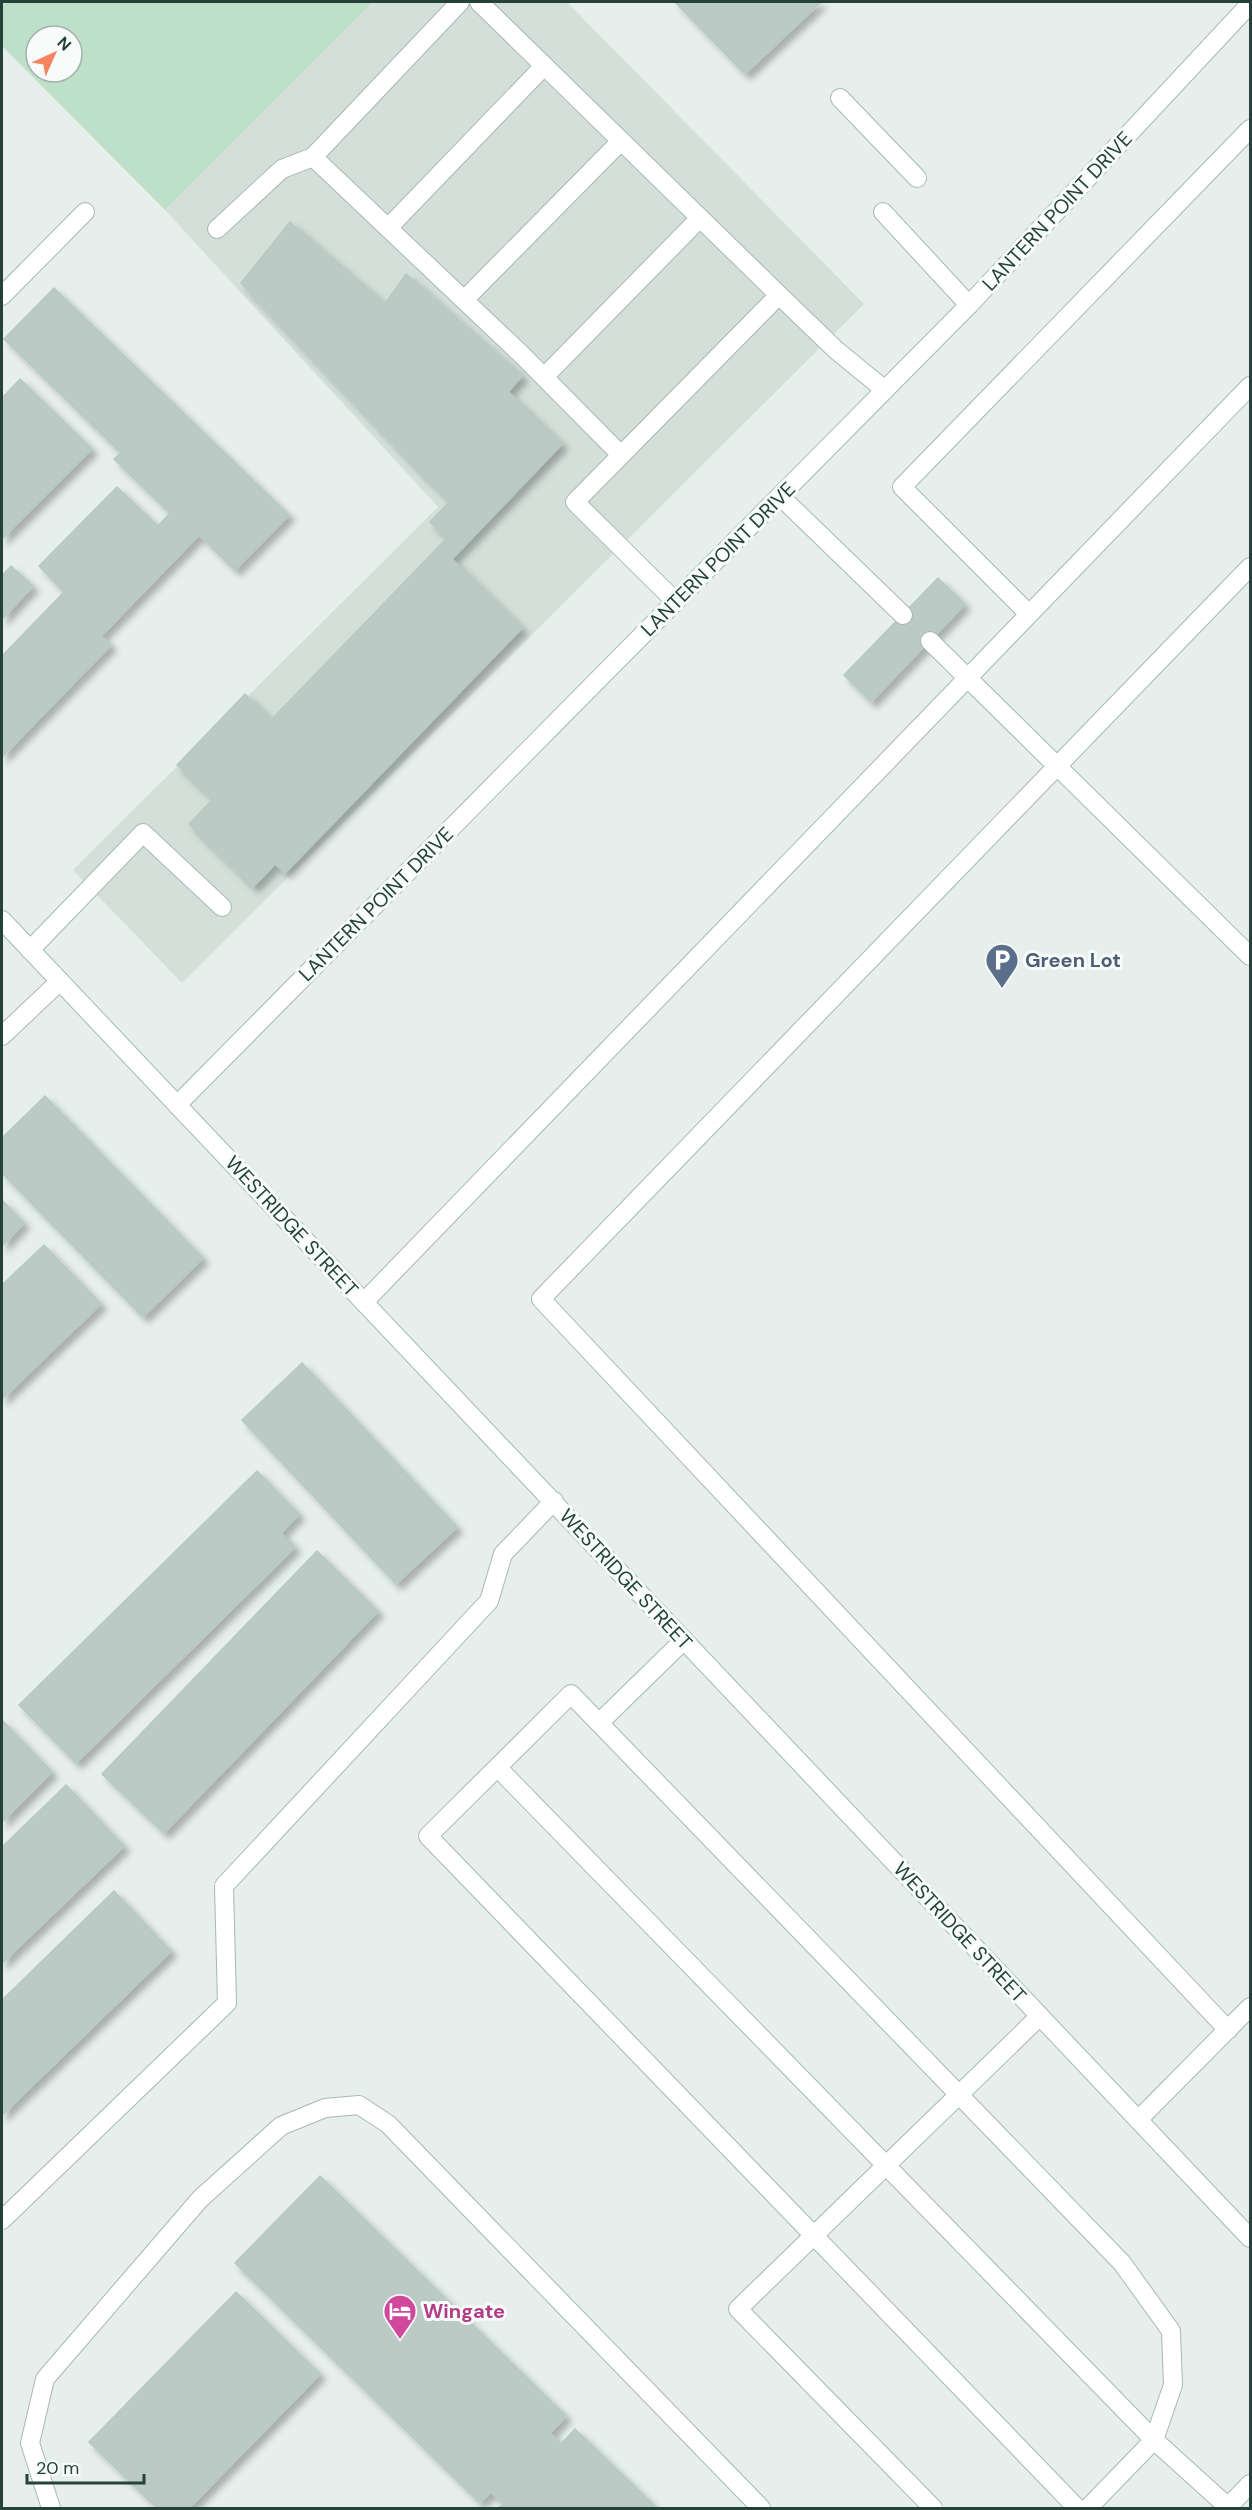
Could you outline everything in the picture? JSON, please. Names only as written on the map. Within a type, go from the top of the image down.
[{"type":"street","points":[[218,229],[282,169],[313,157],[460,2]]},
{"type":"street","points":[[478,2],[836,350],[885,390]]},
{"type":"street","name":"LANTERN POINT DRIVE","points":[[177,1105],[969,305],[1251,4]]},
{"type":"street","points":[[388,228],[544,66]]},
{"type":"street","points":[[840,98],[917,178]]},
{"type":"street","points":[[1028,613],[902,487],[1251,129]]},
{"type":"street","points":[[464,300],[621,141]]},
{"type":"street","points":[[313,157],[544,377],[621,455]]},
{"type":"street","points":[[2,296],[85,212]]},
{"type":"street","points":[[883,212],[969,305]]},
{"type":"street","points":[[544,377],[700,218]]},
{"type":"street","points":[[675,601],[575,502],[779,295]]},
{"type":"street","points":[[364,1302],[1028,613],[1251,386]]},
{"type":"street","points":[[780,496],[903,615]]},
{"type":"street","points":[[1228,2030],[541,1299],[1251,567]]},
{"type":"street","points":[[930,641],[1251,956]]},
{"type":"street","points":[[30,950],[143,833],[222,907]]},
{"type":"street","name":"WESTRIDGE STREET","points":[[2,920],[1251,2238]]},
{"type":"street","points":[[2,1036],[60,981]]},
{"type":"street","points":[[2,2220],[227,2003],[224,1886],[489,1601],[503,1554],[554,1501]]},
{"type":"street","points":[[599,1723],[684,1640]]},
{"type":"street","points":[[1077,2508],[428,1836],[572,1694],[1122,2263],[1170,2331],[1173,2385],[1154,2440],[1088,2508]]},
{"type":"street","points":[[498,1767],[1154,2440],[1228,2508],[1251,2484]]},
{"type":"street","points":[[1138,2120],[1251,2007]]},
{"type":"street","points":[[933,2508],[738,2309],[1040,2016]]},
{"type":"street","points":[[51,2508],[30,2443],[45,2379],[200,2199],[281,2126],[325,2108],[358,2105],[388,2124],[761,2508]]},
{"type":"shaded area","points":[[373,2],[567,2],[864,304],[182,983],[73,870],[438,507],[165,210]]},
{"type":"green space","points":[[2,2],[373,2],[165,210],[40,84],[84,84],[84,24],[24,24],[24,68],[2,46]]},
{"type":"building","points":[[675,2],[821,2],[745,74]]},
{"type":"building","points":[[290,222],[385,304],[406,274],[522,376],[508,392],[501,385],[419,471],[241,283]]},
{"type":"building","points":[[54,288],[289,515],[235,570],[199,535],[101,636],[111,645],[2,757],[2,656],[64,592],[39,566],[117,487],[158,526],[170,513],[114,459],[121,453],[4,339]]},
{"type":"building","points":[[20,379],[92,449],[2,539],[2,398]]},
{"type":"building","points":[[501,385],[562,444],[452,559],[522,628],[285,873],[275,864],[253,887],[189,824],[213,799],[177,765],[245,694],[271,720],[447,538],[430,522],[450,501],[419,471]]},
{"type":"building","points":[[11,566],[33,586],[2,619],[2,576]]},
{"type":"building","points":[[938,578],[965,604],[871,702],[844,675]]},
{"type":"building","points":[[45,1096],[203,1258],[143,1317],[2,1173],[2,1138]]},
{"type":"building","points":[[2,1200],[24,1223],[2,1246]]},
{"type":"building","points":[[44,1245],[101,1304],[2,1399],[2,1285]]},
{"type":"building","points":[[302,1363],[457,1527],[396,1584],[242,1420]]},
{"type":"building","points":[[257,1471],[299,1514],[281,1533],[295,1547],[76,1763],[19,1705]]},
{"type":"building","points":[[317,1551],[378,1611],[164,1833],[102,1774]]},
{"type":"building","points":[[2,1720],[52,1772],[2,1822]]},
{"type":"building","points":[[66,1785],[124,1846],[2,1963],[2,1847]]},
{"type":"building","points":[[114,1891],[171,1951],[2,2115],[2,2000]]},
{"type":"building","name":"Wingate","points":[[320,2176],[566,2416],[550,2433],[561,2444],[575,2429],[657,2508],[498,2508],[503,2504],[491,2492],[480,2503],[235,2263]]},
{"type":"building","points":[[236,2292],[320,2374],[189,2508],[157,2508],[89,2442]]},
{"type":"place","name":"Green Lot","points":[[1002,989]]},
{"type":"place","name":"Wingate","points":[[400,2340]]}]
